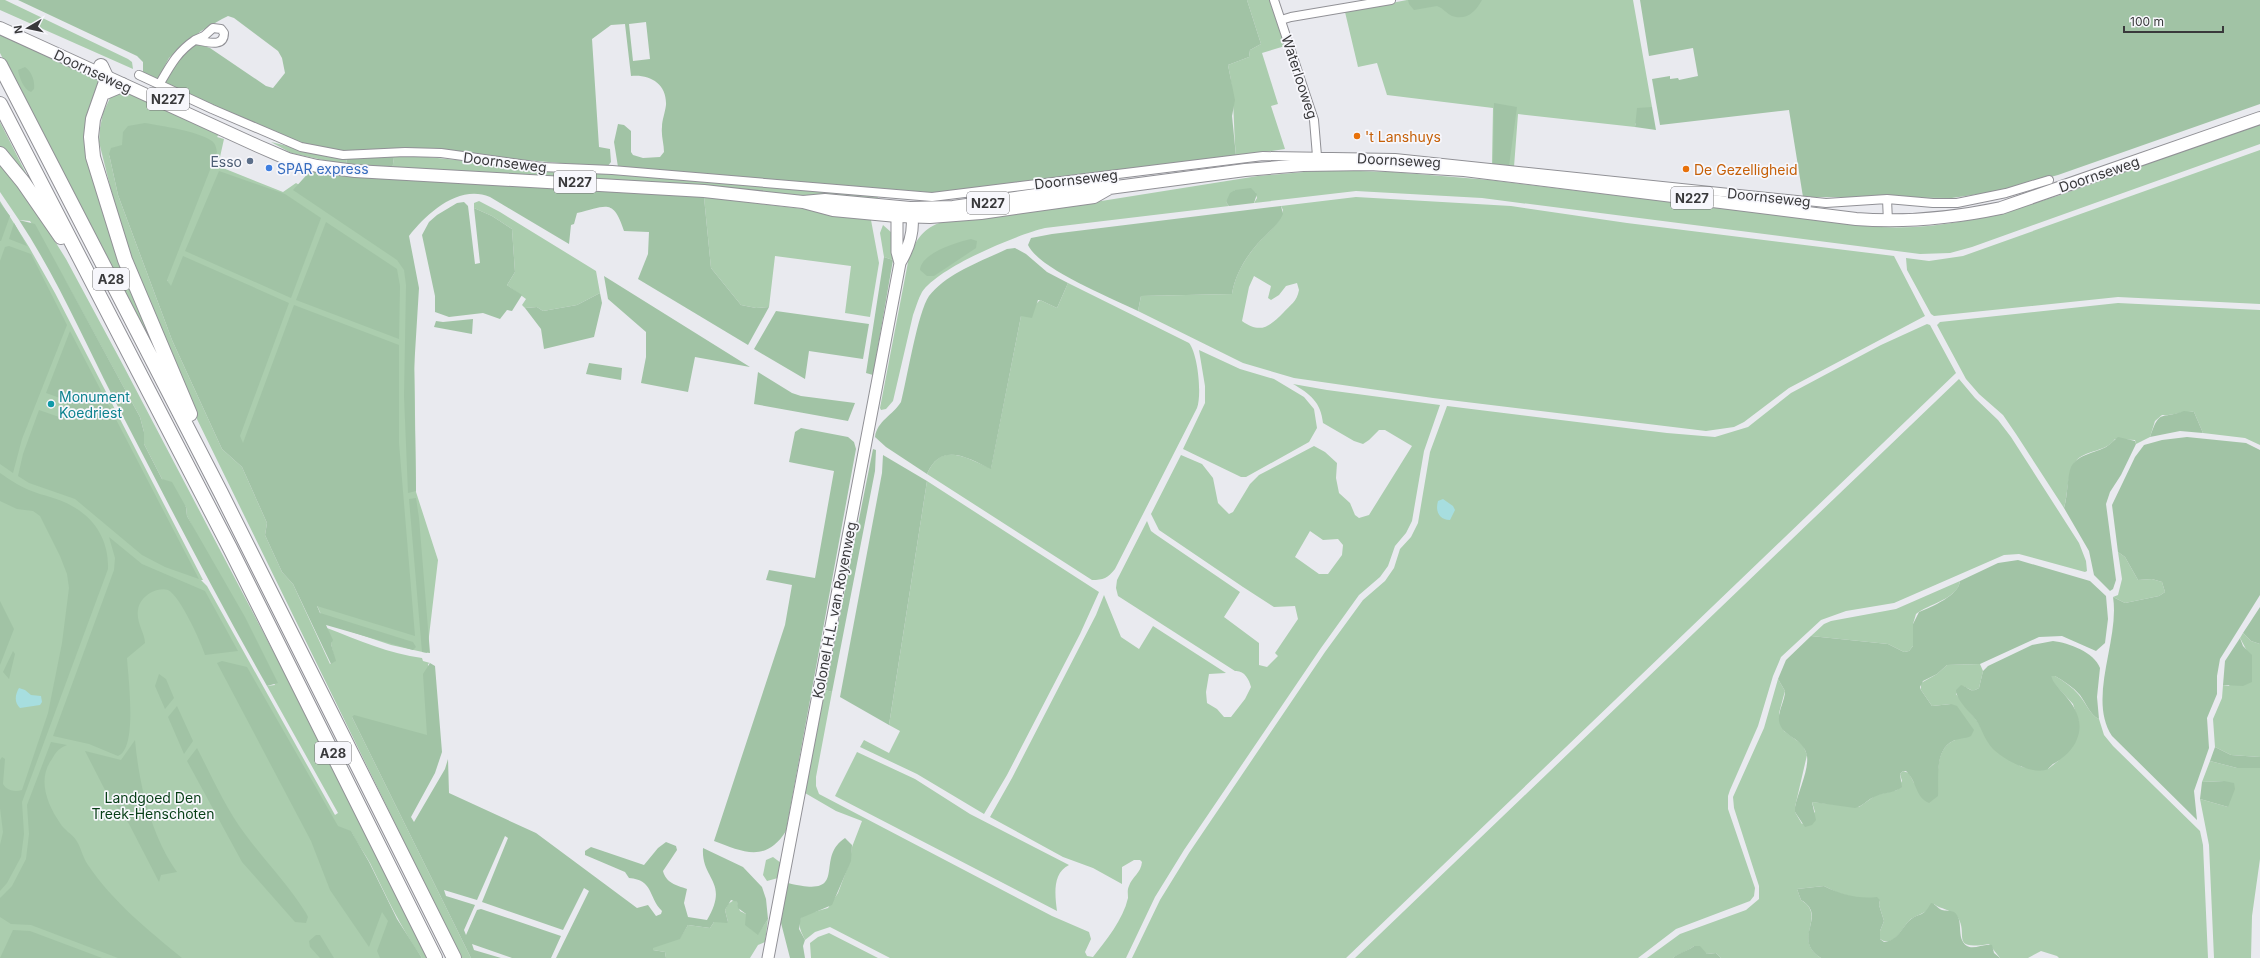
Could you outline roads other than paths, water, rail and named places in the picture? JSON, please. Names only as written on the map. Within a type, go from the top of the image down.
[{"type":"highway","name":"A28","points":[[0,65],[221,493],[454,958]]},
{"type":"highway","name":"A28","points":[[104,72],[103,93],[93,119],[91,137],[91,147],[100,186],[140,298],[179,388],[221,493]]},
{"type":"highway","points":[[103,93],[122,84]]},
{"type":"highway","name":"A28","points":[[0,104],[237,562],[434,958]]},
{"type":"highway","name":"A28","points":[[0,154],[23,182],[57,232],[82,261]]},
{"type":"main road","name":"Doornseweg","points":[[3,23],[14,35],[179,104],[262,141],[321,162],[392,174]]},
{"type":"main road","name":"Doornseweg","points":[[3,23],[104,72],[122,84],[288,159],[317,166],[392,174],[608,184],[704,191],[803,202],[833,210],[897,216],[1085,188],[1109,188],[1245,170],[1303,165],[1370,164],[1464,170],[1888,222],[1965,215],[2002,208],[2260,118]]},
{"type":"main road","name":"Doornseweg","points":[[803,202],[825,200],[911,213]]},
{"type":"street","name":"Waterlooweg","points":[[1274,0],[1314,120],[1317,156]]},
{"type":"street","points":[[1281,20],[1392,0]]},
{"type":"street","points":[[159,85],[176,56],[195,40]]},
{"type":"street","name":"Doornseweg","points":[[139,75],[280,138],[320,152],[343,155],[405,152],[440,153],[542,167],[738,180],[910,195],[956,195],[1243,158],[1287,155],[1403,158],[1826,203],[1887,199],[1933,203],[1957,203],[2006,193],[2049,180]]},
{"type":"street","points":[[910,195],[911,213]]},
{"type":"street","points":[[1887,199],[1888,222]]},
{"type":"street","name":"Kolonel H.L. van Royenweg","points":[[768,958],[900,263],[906,253],[911,235],[911,213]]},
{"type":"street","name":"Kolonel H.L. van Royenweg","points":[[897,216],[897,252],[900,263]]},
{"type":"water","points":[[1443,499],[1453,506],[1455,510],[1450,520],[1446,520],[1441,517],[1437,508],[1438,501]]},
{"type":"water","points":[[19,688],[25,690],[31,695],[41,696],[42,702],[40,705],[20,708],[16,698]]},
{"type":"place","name":"'t Lanshuys","points":[[1357,136]]},
{"type":"place","name":"Esso","points":[[250,161]]},
{"type":"place","name":"SPAR express","points":[[269,168]]},
{"type":"place","name":"De Gezelligheid","points":[[1686,169]]},
{"type":"place","name":"Monument Koedriest","points":[[51,404]]},
{"type":"park label","name":"Landgoed Den Treek-Henschoten","points":[[153,806]]}]
